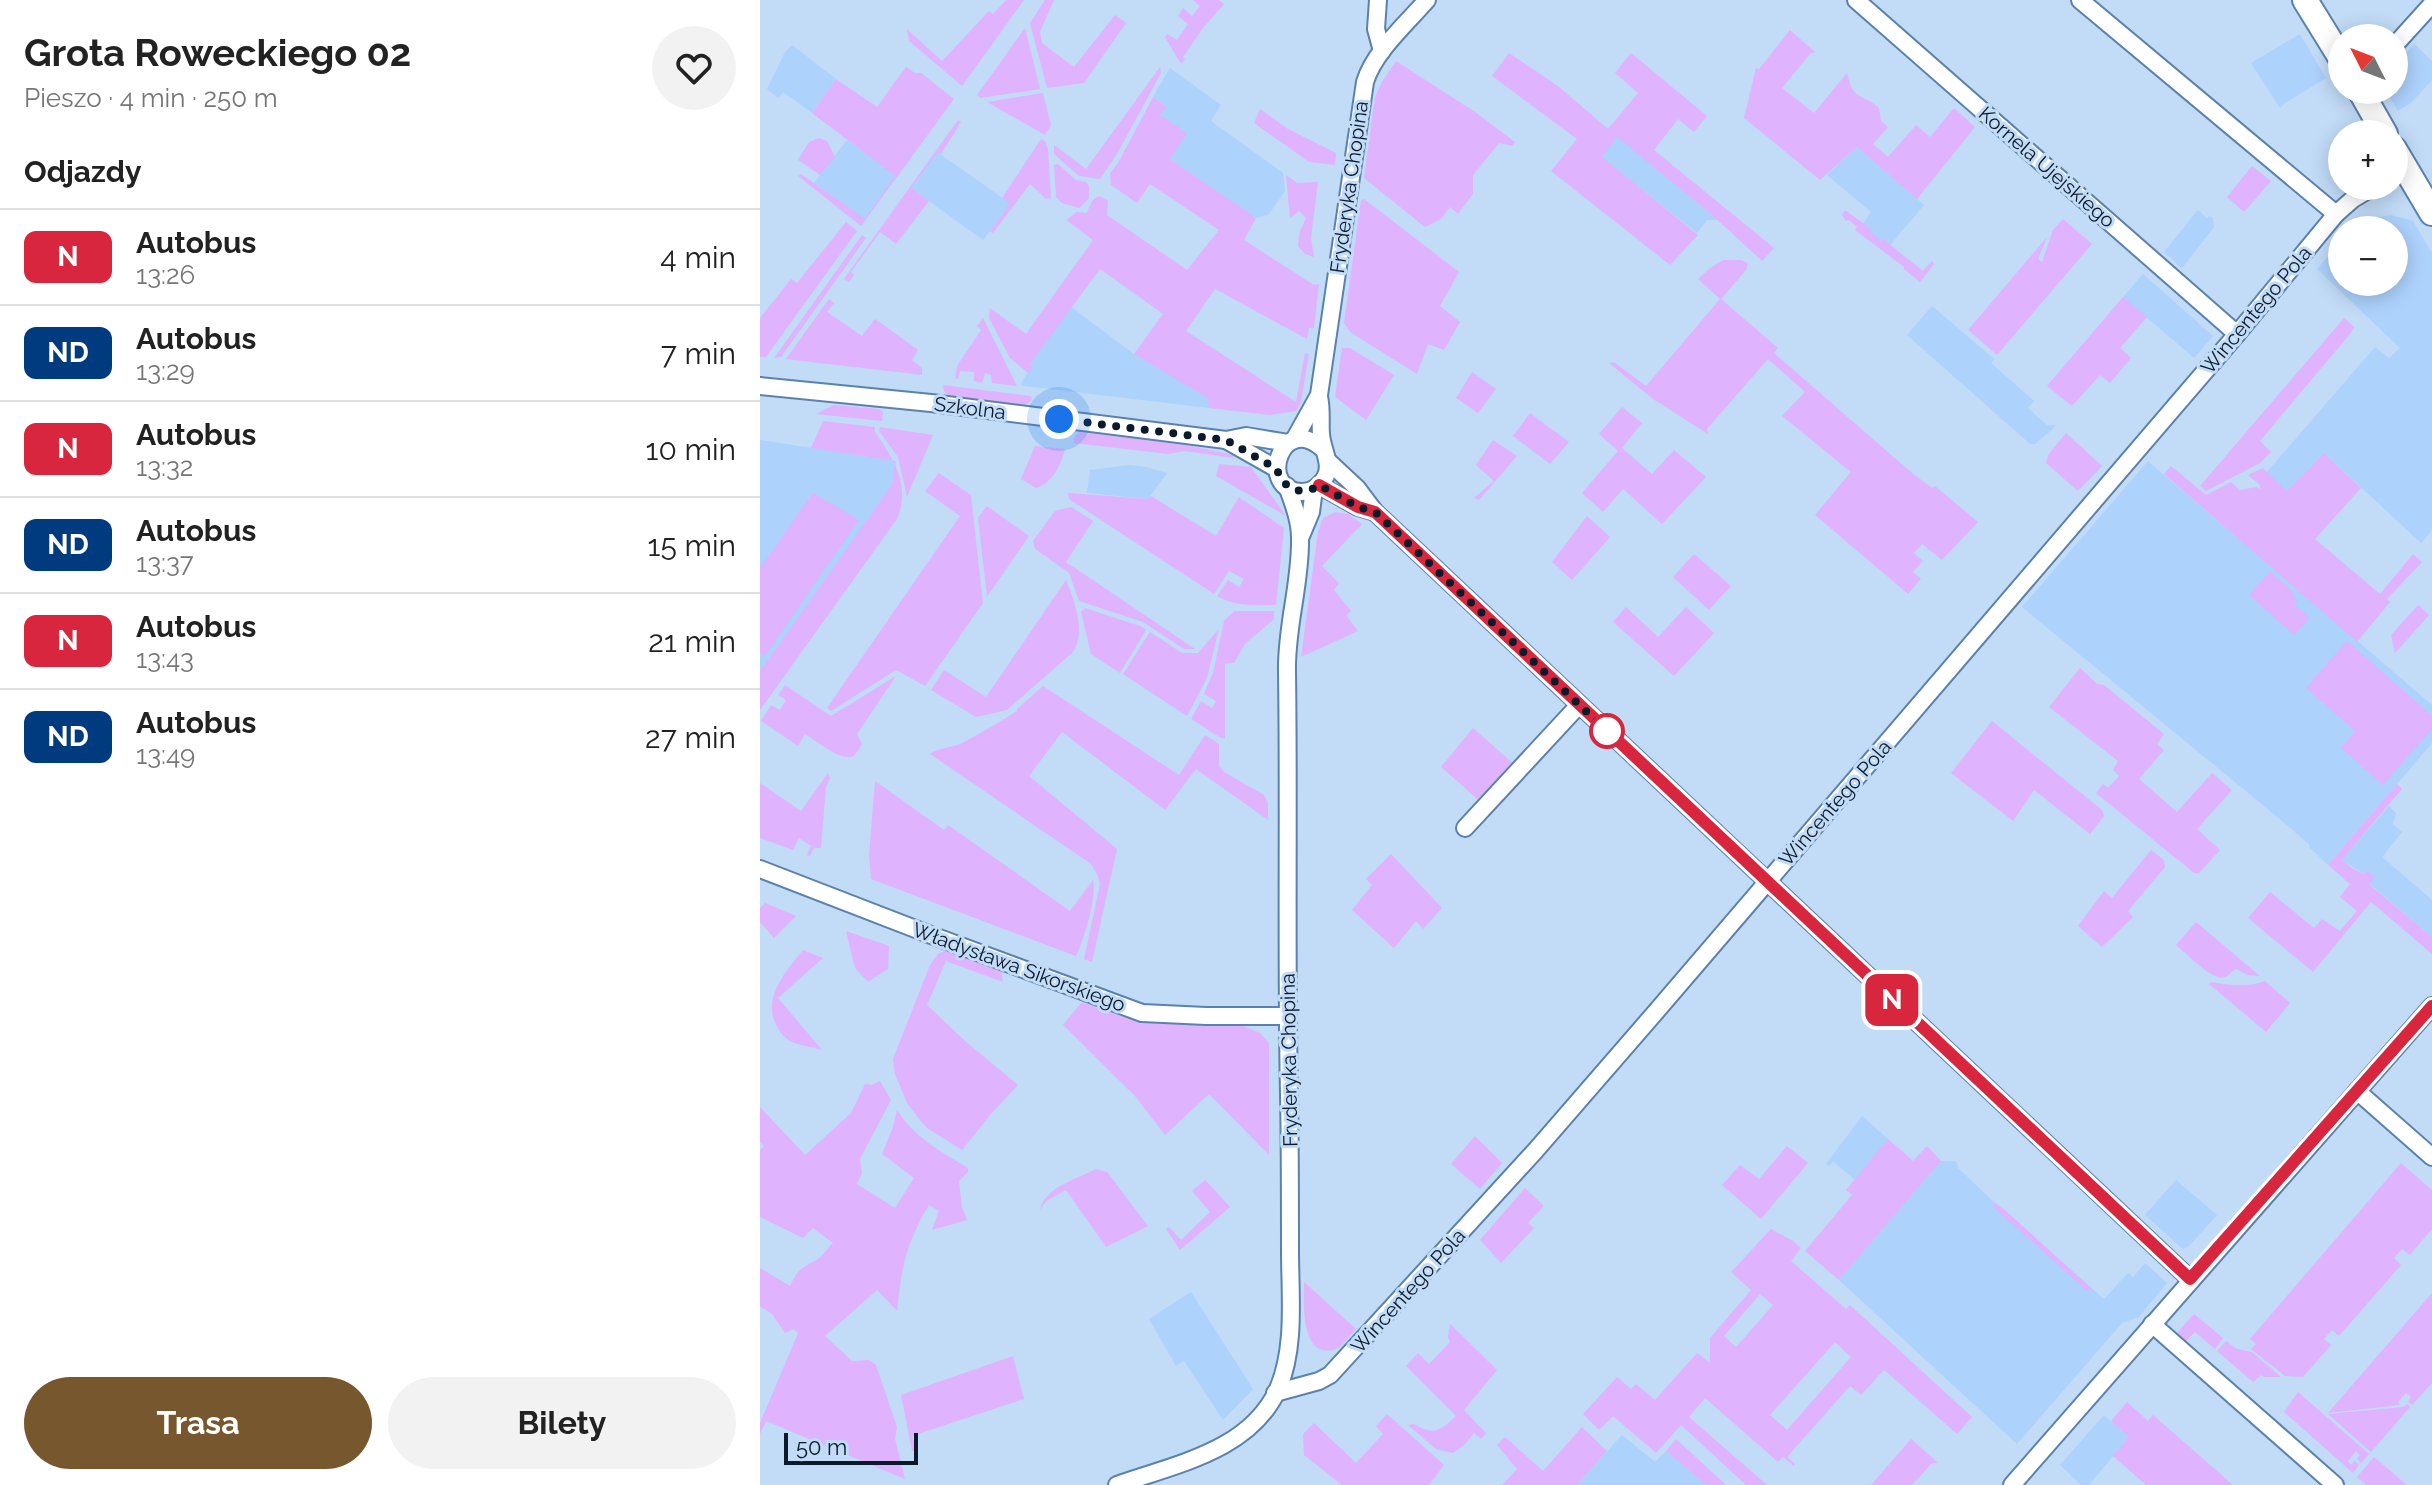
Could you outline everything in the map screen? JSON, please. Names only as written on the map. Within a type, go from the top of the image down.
[{"type":"street","points":[[1378,0],[1377,35],[1382,51]]},
{"type":"street","name":"Fryderyka Chopina","points":[[1319,395],[1363,90],[1369,70],[1382,51],[1427,0]]},
{"type":"street","name":"Kornela Ujejskiego","points":[[1856,0],[2237,334]]},
{"type":"street","points":[[2080,0],[2336,214]]},
{"type":"street","points":[[2305,0],[2328,37]]},
{"type":"street","points":[[2408,31],[2432,4]]},
{"type":"street","points":[[2408,179],[2432,213]]},
{"type":"street","name":"Wincentego Pola","points":[[1275,1393],[1330,1375],[1536,1150],[2237,334],[2336,214],[2352,200]]},
{"type":"street","name":"Szkolna","points":[[760,386],[931,403],[1226,440]]},
{"type":"street","points":[[1300,537],[1296,510],[1277,469],[1280,452],[1291,442],[1319,395]]},
{"type":"street","points":[[1300,537],[1317,487],[1328,473],[1319,395]]},
{"type":"street","points":[[1226,440],[1246,436],[1291,442],[1309,440],[1357,488],[1375,512],[2190,1279]]},
{"type":"street","points":[[1226,440],[1277,469]]},
{"type":"street","points":[[1287,486],[1303,492],[1317,487],[1375,512]]},
{"type":"street","name":"Fryderyka Chopina","points":[[1117,1485],[1228,1443],[1252,1425],[1275,1393],[1286,1364],[1290,1313],[1291,1194],[1287,648],[1300,537]]},
{"type":"street","points":[[1465,828],[1579,705]]},
{"type":"street","name":"Władysława Sikorskiego","points":[[760,869],[1142,1013],[1288,1016]]},
{"type":"street","points":[[2012,1485],[2432,1006]]},
{"type":"street","points":[[2357,1091],[2432,1157]]},
{"type":"street","points":[[2152,1324],[2335,1485]]},
{"type":"shaded area","points":[[1006,0],[1024,0],[962,86],[909,41],[907,29],[942,61],[989,11],[993,14]]},
{"type":"shaded area","points":[[1045,0],[1054,0],[1040,32],[1042,43],[1074,67],[1115,15],[1126,23],[1084,83],[1047,88],[1030,23]]},
{"type":"shaded area","points":[[1193,0],[1219,0],[1224,4],[1203,28],[1181,64],[1165,37],[1167,34],[1177,40],[1188,24],[1178,16],[1183,8],[1192,16],[1200,6]]},
{"type":"shaded area","points":[[1025,28],[1040,89],[981,98],[977,95]]},
{"type":"shaded area","points":[[1790,30],[1815,52],[1782,88],[1814,113],[1847,73],[1855,93],[1879,108],[1881,121],[1888,127],[1873,144],[1888,157],[1916,125],[1930,137],[1954,108],[1975,127],[1917,199],[1857,147],[1820,180],[1744,118],[1756,68],[1759,69]]},
{"type":"shaded area","points":[[2300,34],[2326,78],[2280,108],[2251,63]]},
{"type":"shaded area","points":[[2414,44],[2432,61],[2432,80],[2411,103],[2398,111],[2394,104],[2408,104],[2408,51]]},
{"type":"shaded area","points":[[792,45],[836,79],[812,113],[783,92],[778,98],[767,89],[785,52]]},
{"type":"shaded area","points":[[1509,53],[1558,86],[1608,129],[1638,93],[1615,73],[1631,53],[1707,116],[1694,132],[1678,119],[1654,150],[1774,248],[1762,261],[1712,215],[1617,137],[1602,157],[1698,235],[1670,265],[1551,171],[1577,139],[1492,76]]},
{"type":"shaded area","points":[[1396,61],[1515,142],[1512,146],[1499,143],[1473,175],[1473,194],[1458,214],[1450,207],[1441,219],[1425,227],[1364,178],[1375,97]]},
{"type":"shaded area","points":[[906,67],[921,73],[954,99],[861,226],[798,176],[801,174],[865,219],[895,176],[812,113],[836,79],[877,107]]},
{"type":"shaded area","points":[[1160,67],[1161,73],[1100,179],[1079,176],[1054,154],[1054,145],[1086,169]]},
{"type":"shaded area","points":[[1170,68],[1221,105],[1211,121],[1283,173],[1285,191],[1268,215],[1256,218],[1169,159],[1160,114],[1165,105],[1153,97]]},
{"type":"shaded area","points":[[1043,93],[1051,125],[1045,135],[987,102]]},
{"type":"shaded area","points":[[1153,97],[1166,106],[1160,115],[1187,133],[1170,159],[1256,218],[1244,240],[1314,285],[1319,284],[1314,328],[1309,328],[1307,339],[1215,289],[1186,331],[1296,402],[1305,353],[1309,354],[1301,402],[1296,411],[1270,415],[1209,408],[1208,398],[1134,354],[1163,314],[1100,269],[1030,364],[1033,367],[1028,373],[1010,358],[989,318],[990,308],[1026,334],[1093,240],[1066,220],[1077,212],[1087,213],[1093,201],[1100,196],[1108,201],[1107,215],[1187,270],[1219,230],[1150,184],[1137,203],[1111,185],[1110,173]]},
{"type":"shaded area","points":[[1260,109],[1288,129],[1336,153],[1335,165],[1309,162],[1254,123]]},
{"type":"shaded area","points":[[958,120],[961,122],[941,154],[937,153],[911,188],[929,201],[896,244],[880,232],[851,272],[854,275],[849,282],[844,279]]},
{"type":"shaded area","points":[[1617,136],[1717,220],[1707,220],[1697,233],[1601,157]]},
{"type":"shaded area","points":[[819,138],[827,141],[835,157],[820,175],[798,160],[809,142]]},
{"type":"shaded area","points":[[1041,139],[1048,149],[1051,198],[1046,199],[1030,184],[993,233],[990,231],[1010,204],[1002,198]]},
{"type":"shaded area","points":[[847,140],[896,176],[865,220],[814,183]]},
{"type":"shaded area","points":[[1857,147],[1924,205],[1890,245],[1863,224],[1871,212],[1827,175]]},
{"type":"shaded area","points":[[937,152],[1011,204],[983,240],[911,188]]},
{"type":"shaded area","points":[[1058,164],[1076,180],[1089,186],[1089,198],[1079,208],[1062,203],[1056,197],[1054,165]]},
{"type":"shaded area","points":[[2252,166],[2271,181],[2244,212],[2227,197]]},
{"type":"shaded area","points":[[1286,175],[1297,183],[1318,182],[1311,238],[1314,257],[1305,254],[1298,246],[1306,218],[1299,211],[1290,218]]},
{"type":"shaded area","points":[[1364,199],[1459,272],[1440,306],[1460,322],[1444,350],[1428,344],[1417,374],[1350,332],[1344,323],[1361,200]]},
{"type":"shaded area","points":[[1845,210],[1923,271],[1932,261],[1934,264],[1920,282],[1855,230],[1857,227],[1842,215]]},
{"type":"shaded area","points":[[2198,210],[2207,218],[2213,218],[2214,227],[2182,268],[2164,252]]},
{"type":"shaded area","points":[[2063,219],[2092,244],[1997,355],[1968,330],[2047,237],[2038,259],[2042,262],[2053,230]]},
{"type":"shaded area","points":[[2408,220],[2413,221],[2432,253],[2432,530],[2421,543],[2324,453],[2287,492],[2266,473],[2375,347],[2389,358],[2400,348],[2345,296],[2408,296]]},
{"type":"shaded area","points":[[846,222],[857,231],[766,357],[760,357],[760,318],[791,279],[797,283]]},
{"type":"shaded area","points":[[862,235],[866,238],[781,357],[774,358]]},
{"type":"shaded area","points":[[2328,256],[2328,279],[2317,269]]},
{"type":"shaded area","points":[[1723,260],[1748,263],[1746,270],[1721,299],[1778,348],[1774,353],[1912,473],[1932,488],[1935,486],[1978,522],[1942,560],[1922,544],[1914,553],[1923,561],[1913,572],[1921,579],[1908,594],[1815,515],[1851,472],[1782,416],[1805,392],[1768,359],[1707,429],[1708,434],[1653,399],[1609,363],[1614,362],[1646,386],[1720,299],[1698,279]]},
{"type":"shaded area","points":[[2143,274],[2213,336],[2194,358],[2123,297]]},
{"type":"shaded area","points":[[2123,297],[2147,317],[2120,348],[2131,358],[2110,383],[2100,375],[2072,406],[2047,386]]},
{"type":"shaded area","points":[[829,299],[834,303],[827,312],[862,336],[875,319],[918,350],[912,360],[922,368],[922,375],[786,359]]},
{"type":"shaded area","points":[[1932,306],[1994,359],[1991,363],[2034,401],[2028,408],[2047,425],[2055,425],[2053,429],[2035,444],[2030,444],[1907,335]]},
{"type":"shaded area","points":[[1071,307],[1134,354],[1209,398],[1209,408],[1024,386],[1021,383],[1032,367],[1030,364]]},
{"type":"shaded area","points":[[983,318],[1017,386],[992,383],[991,375],[985,373],[982,383],[974,381],[974,372],[960,371],[958,379],[955,378],[957,366],[981,330],[977,326]]},
{"type":"shaded area","points":[[2344,318],[2354,327],[2350,334],[2260,441],[2271,452],[2260,463],[2206,491],[2200,486]]},
{"type":"shaded area","points":[[1342,348],[1350,348],[1394,375],[1366,420],[1335,397]]},
{"type":"shaded area","points":[[1472,372],[1496,389],[1478,413],[1456,398]]},
{"type":"shaded area","points":[[943,385],[1031,396],[1032,400],[1024,406],[949,397]]},
{"type":"shaded area","points":[[834,405],[879,409],[883,412],[882,421],[816,414]]},
{"type":"shaded area","points":[[1622,407],[1642,423],[1622,448],[1652,474],[1674,450],[1706,477],[1662,524],[1623,489],[1603,512],[1582,493],[1618,451],[1599,434]]},
{"type":"shaded area","points":[[1530,413],[1569,442],[1550,464],[1513,436]]},
{"type":"shaded area","points":[[823,421],[875,427],[893,461],[811,448]]},
{"type":"shaded area","points":[[880,427],[933,435],[907,497],[898,457],[879,431]]},
{"type":"shaded area","points":[[1080,432],[1186,445],[1234,455],[1233,458],[1185,451],[1168,454],[1074,443],[1075,436]]},
{"type":"shaded area","points":[[2066,433],[2102,466],[2078,491],[2046,463],[2048,455]]},
{"type":"shaded area","points":[[760,440],[896,461],[892,486],[760,671]]},
{"type":"shaded area","points":[[1493,440],[1517,456],[1479,500],[1474,498],[1494,481],[1476,465]]},
{"type":"shaded area","points":[[1035,446],[1065,449],[1055,473],[1036,488],[1021,479]]},
{"type":"shaded area","points":[[2324,453],[2361,488],[2315,539],[2380,594],[2413,554],[2422,562],[2387,599],[2390,602],[2357,642],[2164,474],[2171,466],[2206,495],[2231,482],[2240,490],[2260,489],[2260,485],[2248,475],[2263,468],[2287,491]]},
{"type":"shaded area","points":[[2148,461],[2432,705],[2432,743],[2328,865],[2270,811],[2022,607]]},
{"type":"shaded area","points":[[895,464],[902,495],[897,519],[760,710],[760,671],[892,485]]},
{"type":"shaded area","points":[[1219,464],[1251,467],[1286,516],[1216,476]]},
{"type":"shaded area","points":[[1130,465],[1167,473],[1148,499],[1087,493],[1090,470]]},
{"type":"shaded area","points":[[939,473],[971,495],[983,603],[925,686],[896,670],[831,711],[827,708],[960,516],[925,491]]},
{"type":"shaded area","points":[[813,493],[859,520],[765,656],[760,653],[760,568]]},
{"type":"shaded area","points":[[1068,493],[1148,499],[1151,496],[1216,536],[1239,497],[1284,528],[1276,605],[1238,604],[1224,600],[1217,596],[1228,580],[1239,587],[1244,579],[1229,571],[1214,594],[1069,499]]},
{"type":"shaded area","points":[[987,506],[1029,536],[987,597],[978,518]]},
{"type":"shaded area","points":[[1071,507],[1093,521],[1066,562],[1195,649],[1184,649],[1143,622],[1079,601],[1069,573],[1035,549],[1033,541],[1055,511]]},
{"type":"shaded area","points":[[1335,512],[1348,514],[1362,524],[1322,566],[1339,583],[1334,590],[1351,611],[1346,615],[1358,631],[1301,657],[1318,532],[1323,518]]},
{"type":"shaded area","points":[[1587,516],[1610,537],[1572,580],[1552,562]]},
{"type":"shaded area","points":[[1694,554],[1731,586],[1709,610],[1673,577]]},
{"type":"shaded area","points":[[2270,571],[2294,593],[2297,600],[2294,604],[2310,618],[2294,635],[2249,595]]},
{"type":"shaded area","points":[[1066,580],[1078,616],[1077,644],[1073,652],[1007,710],[976,717],[931,690],[944,670],[986,697]]},
{"type":"shaded area","points":[[2418,605],[2429,615],[2395,653],[2391,635]]},
{"type":"shaded area","points":[[1626,607],[1658,637],[1686,607],[1714,633],[1674,676],[1613,622]]},
{"type":"shaded area","points":[[1085,608],[1146,630],[1120,673],[1091,654],[1081,612]]},
{"type":"shaded area","points":[[1234,611],[1274,611],[1274,619],[1245,644],[1234,663],[1225,664],[1225,738],[1221,738],[1191,719],[1201,701],[1212,708],[1216,701],[1204,694],[1213,673],[1224,621]]},
{"type":"shaded area","points":[[1219,629],[1207,678],[1187,716],[1123,674],[1150,632],[1182,653],[1198,653]]},
{"type":"shaded area","points":[[2347,641],[2432,716],[2432,729],[2383,785],[2341,748],[2355,731],[2306,688]]},
{"type":"shaded area","points":[[2080,668],[2164,734],[2157,744],[2164,750],[2139,779],[2177,812],[2212,773],[2232,790],[2197,829],[2220,850],[2199,873],[2194,873],[2096,793],[2103,784],[2108,788],[2119,776],[2113,770],[2118,761],[2049,707]]},
{"type":"shaded area","points":[[896,676],[857,734],[862,744],[854,756],[836,754],[805,734],[798,746],[761,721],[771,705],[780,710],[786,700],[778,695],[785,685],[831,716]]},
{"type":"shaded area","points":[[1043,686],[1179,775],[1205,735],[1219,744],[1219,766],[1224,772],[1264,795],[1268,803],[1268,820],[1196,769],[1165,810],[1062,732],[1029,776],[1117,849],[1092,962],[1084,959],[1100,884],[1091,864],[930,754],[960,744],[996,724],[1017,711]]},
{"type":"shaded area","points":[[1992,721],[2102,810],[2104,816],[2090,834],[2034,790],[2013,821],[1951,773]]},
{"type":"shaded area","points":[[1473,728],[1517,767],[1482,803],[1441,767]]},
{"type":"shaded area","points":[[828,773],[830,778],[826,787],[821,848],[814,848],[810,856],[807,855],[811,846],[799,838],[793,850],[760,838],[760,783],[801,811]]},
{"type":"shaded area","points":[[875,781],[944,830],[948,825],[1070,911],[1093,880],[1091,907],[1076,956],[871,879],[869,855]]},
{"type":"shaded area","points":[[2397,784],[2402,789],[2342,860],[2364,874],[2367,871],[2374,877],[2369,884],[2432,937],[2432,954],[2371,902],[2313,972],[2248,918],[2270,892],[2314,928],[2322,919],[2340,931],[2357,911],[2340,897],[2350,884],[2328,865]]},
{"type":"shaded area","points":[[2389,806],[2396,813],[2393,824],[2402,832],[2382,857],[2432,900],[2432,937],[2369,883],[2367,871],[2364,874],[2342,860]]},
{"type":"shaded area","points":[[2151,850],[2164,860],[2165,867],[2128,911],[2133,917],[2102,947],[2078,926],[2104,891],[2112,898]]},
{"type":"shaded area","points":[[1391,854],[1442,908],[1423,929],[1416,921],[1394,948],[1352,910],[1372,885],[1366,879]]},
{"type":"shaded area","points":[[765,903],[796,916],[774,938],[760,922],[760,908]]},
{"type":"shaded area","points":[[2196,922],[2260,976],[2236,969],[2220,978],[2200,966],[2176,945]]},
{"type":"shaded area","points":[[846,931],[889,946],[888,969],[868,982],[855,968]]},
{"type":"shaded area","points":[[803,950],[823,958],[778,998],[822,1050],[788,1039],[773,1017],[777,986]]},
{"type":"shaded area","points":[[947,950],[1001,971],[1003,982],[946,961],[927,1005],[1018,1085],[962,1150],[927,1128],[919,1119],[907,1103],[895,1074],[893,1059],[930,965],[938,954]]},
{"type":"shaded area","points":[[2265,981],[2290,1003],[2266,1032],[2209,984],[2246,985]]},
{"type":"shaded area","points":[[1082,1002],[1147,1022],[1241,1025],[1260,1033],[1269,1043],[1269,1155],[1209,1094],[1165,1135],[1135,1096],[1063,1025]]},
{"type":"shaded area","points":[[880,1081],[891,1100],[860,1159],[862,1173],[857,1184],[895,1208],[914,1178],[882,1154],[897,1110],[920,1136],[968,1168],[959,1181],[967,1220],[932,1230],[939,1211],[929,1205],[906,1256],[897,1311],[877,1290],[825,1336],[852,1361],[869,1360],[876,1365],[897,1427],[895,1439],[905,1479],[766,1421],[760,1434],[760,1423],[798,1333],[793,1329],[785,1333],[772,1314],[760,1306],[760,1268],[790,1286],[799,1271],[819,1258],[833,1243],[813,1228],[803,1238],[760,1217],[760,1150],[764,1146],[760,1142],[760,1107],[805,1155],[851,1113],[865,1084]]},
{"type":"shaded area","points":[[1862,1116],[1888,1139],[1855,1180],[1833,1161],[1829,1166],[1826,1164]]},
{"type":"shaded area","points":[[1475,1136],[1502,1163],[1480,1189],[1451,1164]]},
{"type":"shaded area","points":[[1888,1139],[1913,1161],[1927,1146],[1941,1161],[1839,1280],[1805,1251],[1852,1195],[1846,1190]]},
{"type":"shaded area","points":[[1787,1146],[1808,1163],[1761,1219],[1722,1185],[1740,1165],[1759,1179]]},
{"type":"shaded area","points":[[1941,1161],[1957,1163],[1958,1168],[1995,1203],[2104,1299],[2128,1273],[2133,1277],[2145,1263],[2167,1283],[2139,1317],[2122,1323],[2017,1444],[1839,1280]]},
{"type":"shaded area","points":[[2401,1163],[2432,1190],[2432,1229],[2410,1255],[2402,1249],[2394,1258],[2401,1265],[2339,1336],[2332,1330],[2324,1339],[2331,1345],[2303,1377],[2285,1376],[2251,1349],[2256,1344],[2250,1339]]},
{"type":"shaded area","points":[[1096,1169],[1107,1172],[1148,1226],[1106,1247],[1066,1190],[1046,1201],[1040,1210],[1048,1195]]},
{"type":"shaded area","points":[[1205,1180],[1230,1207],[1180,1250],[1166,1229],[1169,1227],[1181,1240],[1210,1212],[1192,1191]]},
{"type":"shaded area","points":[[2176,1180],[2217,1215],[2183,1249],[2145,1215]]},
{"type":"shaded area","points":[[1525,1188],[1544,1206],[1528,1223],[1534,1228],[1501,1263],[1480,1240]]},
{"type":"shaded area","points":[[1995,1203],[2092,1289],[2087,1291],[1992,1206]]},
{"type":"shaded area","points":[[1771,1229],[1793,1241],[1801,1248],[1791,1261],[1846,1309],[1850,1305],[1972,1417],[1957,1434],[1884,1370],[1861,1395],[1850,1386],[1787,1457],[1794,1466],[1783,1457],[1778,1462],[1705,1398],[1689,1417],[1767,1485],[1746,1485],[1681,1425],[1656,1453],[1613,1416],[1599,1430],[1583,1414],[1617,1377],[1631,1389],[1636,1384],[1655,1400],[1697,1353],[1710,1363],[1710,1338],[1751,1290],[1731,1272]],"holes":[[[1760,1294],[1773,1305],[1736,1347],[1724,1336]],[[1835,1342],[1851,1357],[1787,1430],[1770,1415]]]},
{"type":"shaded area","points":[[1304,1282],[1356,1329],[1336,1349],[1322,1350],[1309,1337],[1304,1314]]},
{"type":"shaded area","points":[[1191,1292],[1253,1389],[1223,1420],[1184,1361],[1176,1366],[1149,1319]]},
{"type":"shaded area","points":[[2432,1293],[2432,1383],[2412,1405],[2408,1402],[2411,1397],[2406,1393],[2398,1402],[2400,1405],[2328,1413]]},
{"type":"shaded area","points":[[2194,1314],[2223,1338],[2215,1349],[2195,1332],[2185,1342],[2176,1334]]},
{"type":"shaded area","points":[[1450,1324],[1497,1370],[1464,1410],[1486,1433],[1481,1439],[1474,1433],[1453,1453],[1436,1449],[1408,1425],[1414,1424],[1432,1431],[1456,1416],[1406,1366],[1418,1353],[1429,1364],[1450,1342]]},
{"type":"shaded area","points":[[2226,1341],[2237,1349],[2252,1352],[2281,1377],[2261,1375],[2253,1382],[2217,1351]]},
{"type":"shaded area","points":[[1013,1356],[1024,1399],[912,1436],[917,1451],[912,1451],[901,1395]]},
{"type":"shaded area","points":[[2298,1392],[2369,1454],[2361,1463],[2356,1451],[2348,1461],[2351,1465],[2355,1461],[2359,1465],[2353,1473],[2284,1412]]},
{"type":"shaded area","points":[[2127,1402],[2148,1421],[2153,1415],[2233,1485],[2146,1485],[2113,1456],[2129,1437],[2111,1421]]},
{"type":"shaded area","points":[[2407,1404],[2410,1407],[2371,1452],[2328,1414],[2403,1407]]},
{"type":"shaded area","points":[[1387,1414],[1444,1465],[1429,1485],[1342,1485],[1304,1455],[1303,1434],[1314,1423],[1356,1463],[1383,1434],[1376,1426]]},
{"type":"shaded area","points":[[2104,1415],[2129,1437],[2089,1485],[2081,1485],[2060,1465]]},
{"type":"shaded area","points":[[1582,1427],[1607,1451],[1577,1485],[1502,1485],[1517,1469],[1497,1445],[1505,1437],[1543,1471]]},
{"type":"shaded area","points":[[1622,1435],[1655,1462],[1666,1451],[1706,1485],[1577,1485]]},
{"type":"shaded area","points":[[1676,1439],[1726,1485],[1706,1485],[1666,1451]]},
{"type":"shaded area","points":[[1911,1439],[1938,1463],[1932,1463],[1912,1485],[1871,1485]]},
{"type":"shaded area","points":[[2374,1457],[2407,1485],[2366,1485],[2357,1477]]},
{"type":"bus line","name":"N","points":[[1319,485],[1358,507],[1375,512],[2190,1279],[2432,1006]]},
{"type":"route","points":[[1059,419],[1226,440],[1277,469],[1289,488],[1303,492],[1319,485],[1358,507],[1375,512],[1607,731]]}]
